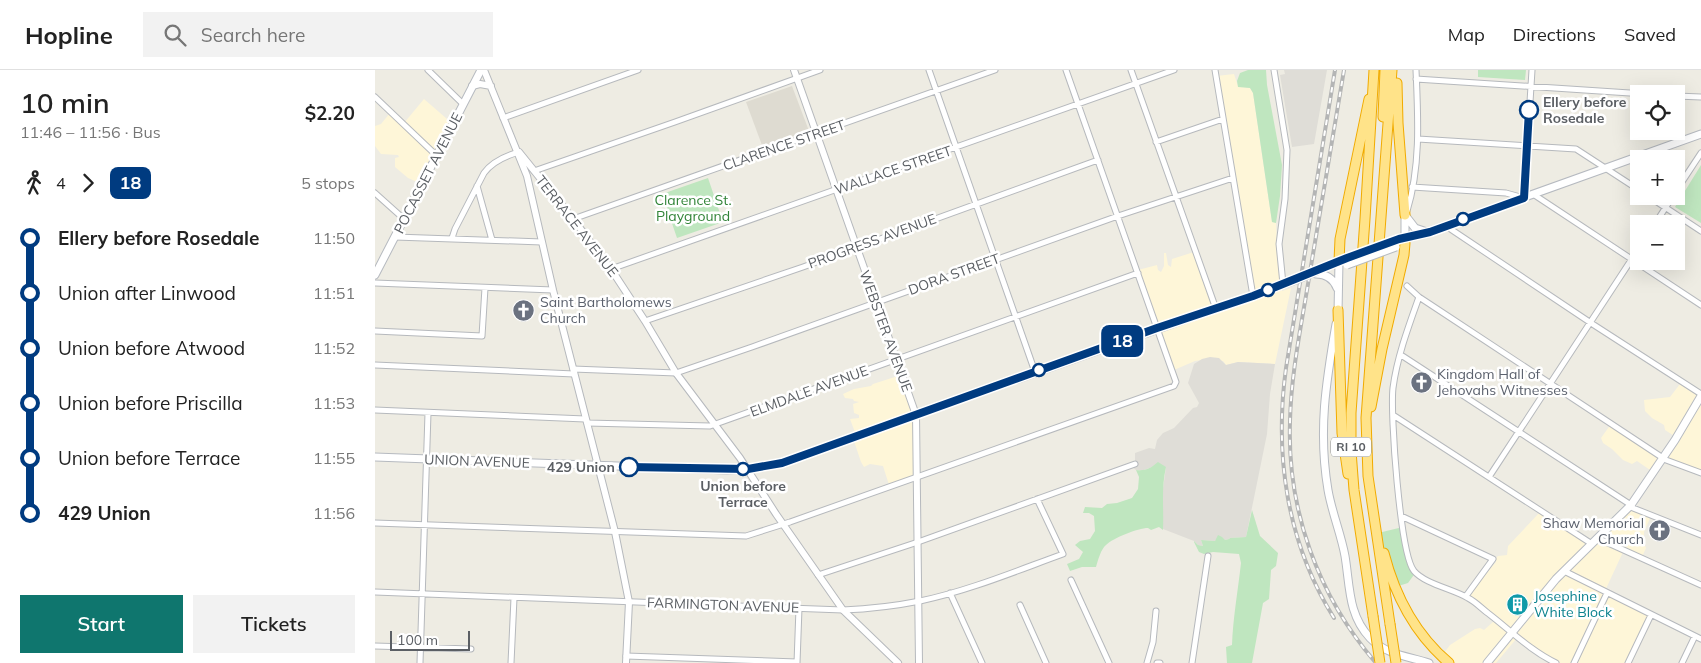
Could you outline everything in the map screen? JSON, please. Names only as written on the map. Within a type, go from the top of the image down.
[{"type":"highway","points":[[1385,70],[1383,140],[1385,167]]},
{"type":"highway","name":"RI 10","points":[[1392,70],[1366,418],[1371,495],[1396,663]]},
{"type":"highway","points":[[1397,70],[1397,118],[1405,215]]},
{"type":"highway","name":"RI 10","points":[[1374,71],[1351,413],[1352,471],[1380,663]]},
{"type":"highway","points":[[1343,263],[1340,239],[1364,117],[1373,82]]},
{"type":"highway","points":[[1367,456],[1372,400],[1404,255],[1401,242]]},
{"type":"highway","points":[[1338,310],[1343,441],[1349,482],[1366,566]]},
{"type":"highway","points":[[1371,495],[1389,571],[1398,595],[1412,621],[1425,639],[1449,663]]},
{"type":"main road","name":"POCASSET AVENUE","points":[[375,275],[378,263],[395,237],[472,86],[483,70]]},
{"type":"main road","name":"UNION AVENUE","points":[[375,457],[598,466],[748,469],[782,463],[1157,328],[1253,296],[1701,134]]},
{"type":"main road","points":[[1405,215],[1415,228],[1430,232]]},
{"type":"main road","points":[[1401,242],[1405,215]]},
{"type":"main road","points":[[1343,263],[1338,292],[1338,310],[1324,398],[1323,444],[1328,490],[1342,545],[1351,603],[1359,624],[1379,647],[1392,653],[1429,663]]},
{"type":"main road","points":[[1316,273],[1332,278],[1338,292]]},
{"type":"main road","points":[[1487,663],[1564,571],[1631,505],[1701,395]]},
{"type":"street","points":[[427,70],[463,104]]},
{"type":"street","points":[[483,70],[519,152],[527,176],[573,371],[615,532],[629,602],[626,659],[797,663],[799,608]]},
{"type":"street","points":[[503,118],[638,70]]},
{"type":"street","name":"WEBSTER AVENUE","points":[[794,70],[916,415],[919,663]]},
{"type":"street","points":[[534,170],[820,70]]},
{"type":"street","points":[[929,70],[1035,372]]},
{"type":"street","name":"CLARENCE STREET","points":[[573,219],[995,70]]},
{"type":"street","points":[[375,523],[746,536],[1175,385],[1175,379],[1066,70]]},
{"type":"street","points":[[1131,70],[1216,309]]},
{"type":"street","name":"WALLACE STREET","points":[[611,270],[1174,70]]},
{"type":"street","points":[[1215,70],[1253,296]]},
{"type":"street","points":[[1274,70],[1287,150],[1285,200],[1279,244],[1283,284]]},
{"type":"street","points":[[1405,215],[1411,199],[1418,139],[1416,70]]},
{"type":"street","points":[[1412,187],[1506,194],[1524,198],[1532,70]]},
{"type":"street","points":[[1416,79],[1630,93]]},
{"type":"street","points":[[472,86],[480,84],[491,86]]},
{"type":"street","points":[[1685,96],[1701,97]]},
{"type":"street","points":[[375,97],[437,156]]},
{"type":"street","points":[[1156,142],[1223,119]]},
{"type":"street","points":[[1418,139],[1576,150],[1630,184]]},
{"type":"street","points":[[452,238],[484,173],[501,158],[519,152]]},
{"type":"street","name":"TERRACE AVENUE","points":[[519,152],[611,270],[645,320],[676,372],[748,469],[843,610],[898,663]]},
{"type":"street","points":[[1685,177],[1701,152]]},
{"type":"street","name":"PROGRESS AVENUE","points":[[645,320],[739,290],[1098,160]]},
{"type":"street","name":"DORA STREET","points":[[676,372],[1118,216],[1233,178]]},
{"type":"street","points":[[477,186],[491,240]]},
{"type":"street","points":[[375,193],[404,219]]},
{"type":"street","points":[[1533,194],[1630,259]]},
{"type":"street","points":[[1662,205],[1701,231]]},
{"type":"street","points":[[1660,215],[1665,207]]},
{"type":"street","points":[[1446,226],[1701,395]]},
{"type":"street","points":[[395,237],[542,242]]},
{"type":"street","points":[[1489,477],[1630,263]]},
{"type":"street","points":[[1647,270],[1701,305]]},
{"type":"street","name":"ELMDALE AVENUE","points":[[375,410],[710,426],[1137,273]]},
{"type":"street","points":[[375,283],[553,290]]},
{"type":"street","points":[[1407,286],[1419,296],[1662,457],[1701,473]]},
{"type":"street","points":[[375,331],[483,336],[485,288]]},
{"type":"street","points":[[1419,296],[1393,385],[1392,400],[1401,516],[1409,561],[1413,569],[1423,578],[1466,596],[1541,655],[1556,663]]},
{"type":"street","points":[[1401,355],[1633,508],[1701,534]]},
{"type":"street","points":[[375,365],[676,372]]},
{"type":"street","points":[[420,663],[426,525],[428,413]]},
{"type":"street","points":[[1393,415],[1489,477],[1595,541],[1701,586]]},
{"type":"street","points":[[819,575],[918,542],[1135,464]]},
{"type":"street","name":"FARMINGTON AVENUE","points":[[375,592],[843,610],[919,601],[950,593],[1063,554],[1037,499]]},
{"type":"street","points":[[1401,516],[1493,559],[1466,596]]},
{"type":"street","points":[[1192,663],[1208,556]]},
{"type":"street","points":[[1564,571],[1701,639]]},
{"type":"street","points":[[1071,580],[1109,663]]},
{"type":"street","points":[[950,593],[982,663]]},
{"type":"street","points":[[1575,663],[1607,593]]},
{"type":"street","points":[[511,663],[514,598]]},
{"type":"street","points":[[1020,605],[1046,663]]},
{"type":"street","points":[[1147,663],[1153,642],[1156,611]]},
{"type":"street","points":[[1628,663],[1651,615]]},
{"type":"street","points":[[1682,663],[1695,636]]},
{"type":"street","points":[[375,646],[471,649]]},
{"type":"shaded area","points":[[1284,70],[1327,70],[1314,144],[1292,147],[1280,75],[1285,74]]},
{"type":"shaded area","points":[[1234,74],[1238,86],[1250,88],[1253,93],[1272,222],[1276,223],[1278,264],[1282,291],[1291,288],[1275,364],[1238,362],[1226,365],[1223,361],[1202,360],[1174,370],[1138,270],[1157,265],[1158,270],[1161,272],[1164,266],[1164,253],[1166,253],[1168,265],[1171,267],[1172,259],[1194,252],[1216,309],[1252,297],[1216,76]]},
{"type":"shaded area","points":[[792,86],[809,131],[763,148],[746,102]]},
{"type":"shaded area","points":[[424,99],[454,125],[422,184],[408,178],[395,167],[395,158],[399,157],[398,155],[381,154],[375,146],[375,126],[381,124],[390,113],[404,123]]},
{"type":"shaded area","points":[[1210,357],[1219,358],[1226,365],[1238,362],[1275,364],[1270,394],[1267,434],[1246,537],[1225,540],[1217,539],[1215,541],[1201,540],[1203,546],[1163,529],[1162,496],[1166,467],[1136,470],[1132,467],[1135,463],[1135,453],[1149,448],[1155,449],[1157,440],[1163,433],[1174,428],[1193,408],[1197,407],[1199,403],[1188,383],[1194,364]]},
{"type":"shaded area","points":[[901,375],[916,414],[918,477],[890,488],[883,466],[870,464],[864,467],[861,462],[853,438],[856,435],[850,419],[859,418],[859,415],[854,413],[853,404],[859,402],[845,398],[843,394]]},
{"type":"shaded area","points":[[1680,384],[1701,398],[1701,474],[1663,458],[1676,437],[1665,430],[1664,425],[1645,411],[1644,400],[1670,397]]},
{"type":"shaded area","points":[[1611,424],[1661,457],[1653,472],[1637,461],[1632,464],[1623,460],[1603,443],[1601,438]]},
{"type":"shaded area","points":[[1630,506],[1651,516],[1644,532],[1646,548],[1641,559],[1623,552],[1604,593],[1651,617],[1629,663],[1553,663],[1517,638],[1496,663],[1455,663],[1441,657],[1450,645],[1475,629],[1480,628],[1484,630],[1493,622],[1494,620],[1466,597],[1496,562],[1495,559],[1498,556],[1507,555],[1508,546],[1541,511],[1590,543]]},
{"type":"green space","points":[[1248,70],[1266,70],[1267,85],[1282,165],[1276,223],[1272,222],[1253,93],[1250,88],[1238,87],[1237,81],[1240,73]]},
{"type":"green space","points":[[1478,70],[1526,70],[1525,80],[1478,77]]},
{"type":"green space","points":[[1701,165],[1701,223],[1675,207],[1676,205],[1685,205],[1685,191]]},
{"type":"green space","name":"Clarence St. Playground","points":[[708,178],[723,222],[677,238],[662,194]]},
{"type":"green space","points":[[1158,462],[1166,467],[1163,491],[1163,530],[1159,527],[1151,530],[1144,528],[1120,537],[1109,542],[1104,547],[1096,567],[1082,567],[1070,571],[1067,564],[1079,559],[1083,552],[1075,545],[1080,541],[1090,539],[1095,531],[1094,516],[1089,513],[1083,513],[1085,507],[1102,508],[1107,504],[1132,498],[1138,489],[1139,477],[1136,470],[1148,469]]},
{"type":"green space","points":[[1252,510],[1260,536],[1278,553],[1276,566],[1271,570],[1269,599],[1263,603],[1252,663],[1227,663],[1226,647],[1232,645],[1241,563],[1239,554],[1213,552],[1204,554],[1199,552],[1194,541],[1198,545],[1203,546],[1201,540],[1215,541],[1218,535],[1225,540],[1246,537]]},
{"type":"green space","points":[[1403,527],[1404,538],[1416,572],[1408,583],[1395,587],[1378,533]]},
{"type":"railway","points":[[1334,618],[1305,560],[1295,529],[1288,498],[1282,434],[1286,368],[1335,70]]},
{"type":"railway","points":[[1344,70],[1300,328],[1291,403],[1290,455],[1294,487],[1310,550],[1323,581],[1338,609],[1376,663]]},
{"type":"bus line","name":"18","points":[[629,467],[727,470],[748,469],[782,463],[1157,328],[1253,296],[1399,239],[1430,232],[1524,198],[1529,110]]},
{"type":"place","name":"Ellery before Rosedale","points":[[1529,110]]},
{"type":"place","name":"Saint Bartholomews Church","points":[[524,310]]},
{"type":"place","name":"Kingdom Hall of Jehovahs Witnesses","points":[[1421,382]]},
{"type":"place","name":"429 Union","points":[[629,467]]},
{"type":"place","name":"Union before Terrace","points":[[743,469]]},
{"type":"place","name":"Shaw Memorial Church","points":[[1660,531]]},
{"type":"place","name":"Josephine White Block","points":[[1518,604]]}]
